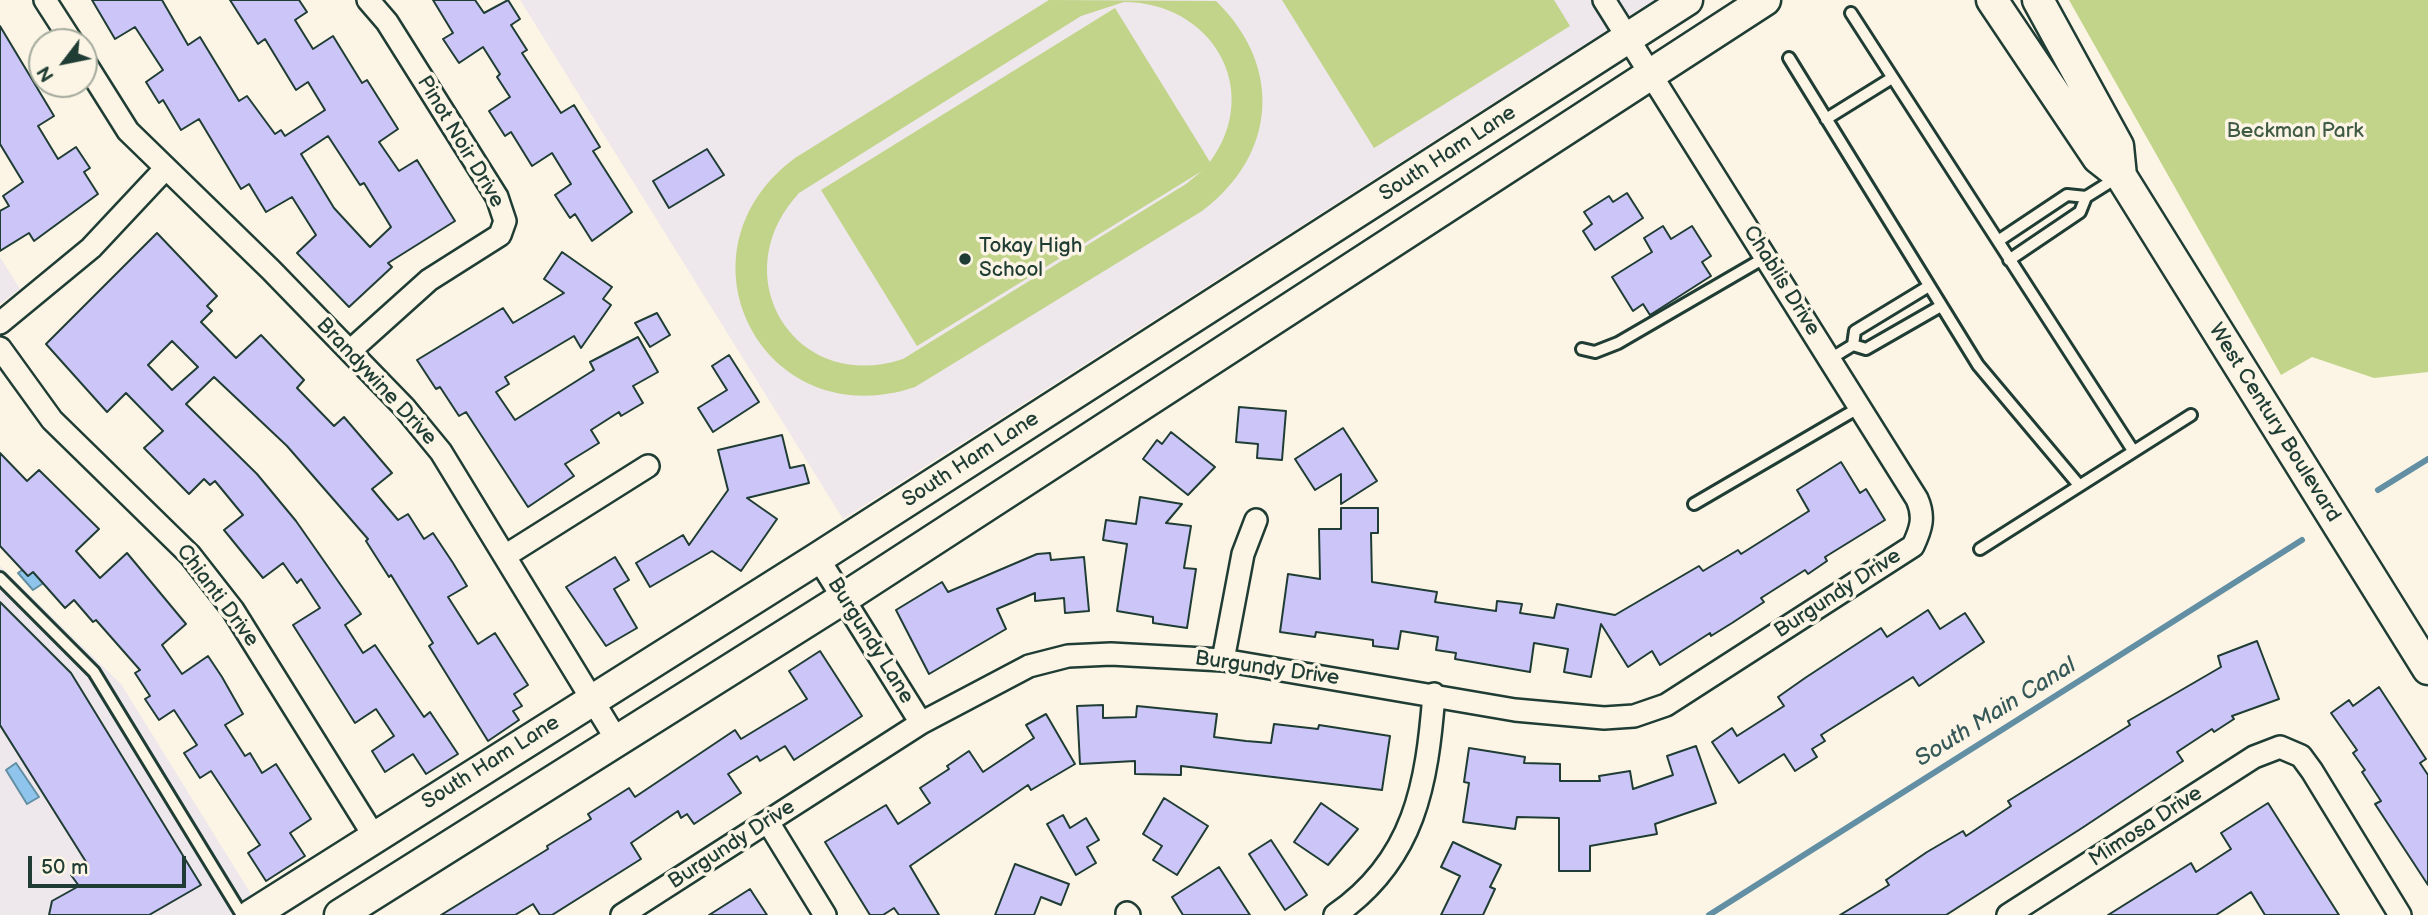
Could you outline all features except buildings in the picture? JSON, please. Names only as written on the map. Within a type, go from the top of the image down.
[{"type":"main road","name":"South Ham Lane","points":[[252,915],[818,558],[1687,0]]},
{"type":"main road","name":"South Ham Lane","points":[[340,915],[844,598],[1765,0]]},
{"type":"main road","name":"West Century Boulevard","points":[[1992,0],[2098,158],[2121,176],[2428,669]]},
{"type":"main road","name":"West Century Boulevard","points":[[2038,0],[2118,146],[2121,176]]},
{"type":"street","points":[[45,0],[63,28]]},
{"type":"street","name":"Pinot Noir Drive","points":[[350,351],[421,286],[500,235],[505,221],[489,185],[387,22],[368,0]]},
{"type":"street","points":[[1604,0],[1629,37]]},
{"type":"street","name":"Chablis Drive","points":[[1629,37],[1917,499],[1921,509],[1922,528]]},
{"type":"street","name":"Brandywine Drive","points":[[98,83],[128,131],[350,351],[404,407],[441,452],[618,742]]},
{"type":"street","points":[[3,316],[91,248],[165,169]]},
{"type":"street","name":"Chianti Drive","points":[[0,348],[51,420],[190,555],[233,610],[374,836]]},
{"type":"street","points":[[505,556],[648,466]]},
{"type":"street","points":[[1223,660],[1243,554],[1256,520]]},
{"type":"street","name":"Burgundy Drive","points":[[622,915],[921,723],[1029,666],[1068,656],[1111,654],[1223,660],[1515,710],[1604,718],[1634,716],[1666,705],[1913,546],[1922,528]]},
{"type":"street","name":"Burgundy Lane","points":[[818,558],[921,723]]},
{"type":"street","points":[[1335,915],[1352,903],[1382,873],[1403,841],[1419,802],[1429,753],[1433,694]]},
{"type":"street","name":"Mimosa Drive","points":[[2008,915],[2270,749],[2287,749],[2301,756],[2400,915]]},
{"type":"street","points":[[768,822],[825,915]]},
{"type":"lane","points":[[1851,13],[2132,449]]},
{"type":"lane","points":[[1789,58],[1978,365],[2078,484]]},
{"type":"lane","points":[[1826,119],[1892,78]]},
{"type":"lane","points":[[1998,242],[2067,195],[2086,197],[2121,176]]},
{"type":"lane","points":[[2009,260],[2080,212],[2086,197]]},
{"type":"lane","points":[[1582,349],[1594,352],[1618,343],[1766,257]]},
{"type":"lane","points":[[1853,345],[1855,331],[1929,286]]},
{"type":"lane","points":[[1830,359],[1853,345],[1866,349],[1941,306]]},
{"type":"lane","points":[[1694,504],[1860,407]]},
{"type":"lane","points":[[1980,549],[2132,449],[2191,415]]},
{"type":"lane","points":[[0,578],[94,672],[242,915]]},
{"type":"shaded area","name":"Tokay High School","points":[[520,0],[1654,0],[843,519]]},
{"type":"shaded area","points":[[0,257],[20,289],[0,304]]},
{"type":"shaded area","points":[[0,566],[121,684],[256,902],[241,915],[0,915]]},
{"type":"green space","points":[[1049,0],[1216,1],[1238,26],[1253,53],[1261,81],[1262,109],[1257,137],[1245,164],[1227,189],[1202,211],[915,387],[861,396],[815,386],[777,362],[750,327],[737,286],[739,241],[757,197],[795,158]],"holes":[[[1124,2],[1155,6],[1182,17],[1204,33],[1220,55],[1229,79],[1232,106],[1225,134],[1210,162],[1115,8],[821,190],[917,346],[1202,171],[1186,184],[903,359],[864,366],[830,360],[802,344],[782,321],[770,291],[768,259],[777,225],[799,193],[1081,16]]]},
{"type":"green space","points":[[1282,0],[1554,0],[1570,26],[1374,148]]},
{"type":"green space","name":"Beckman Park","points":[[2069,0],[2428,0],[2428,372],[2374,378],[2312,357],[2281,375]]},
{"type":"water","points":[[40,557],[45,582],[33,590],[18,573]]},
{"type":"water","points":[[16,763],[39,797],[27,804],[6,770]]},
{"type":"waterway","name":"South Main Canal","points":[[2378,490],[2428,459]]},
{"type":"waterway","name":"South Main Canal","points":[[1709,915],[2302,540]]},
{"type":"place","name":"Tokay High School","points":[[965,259]]}]
